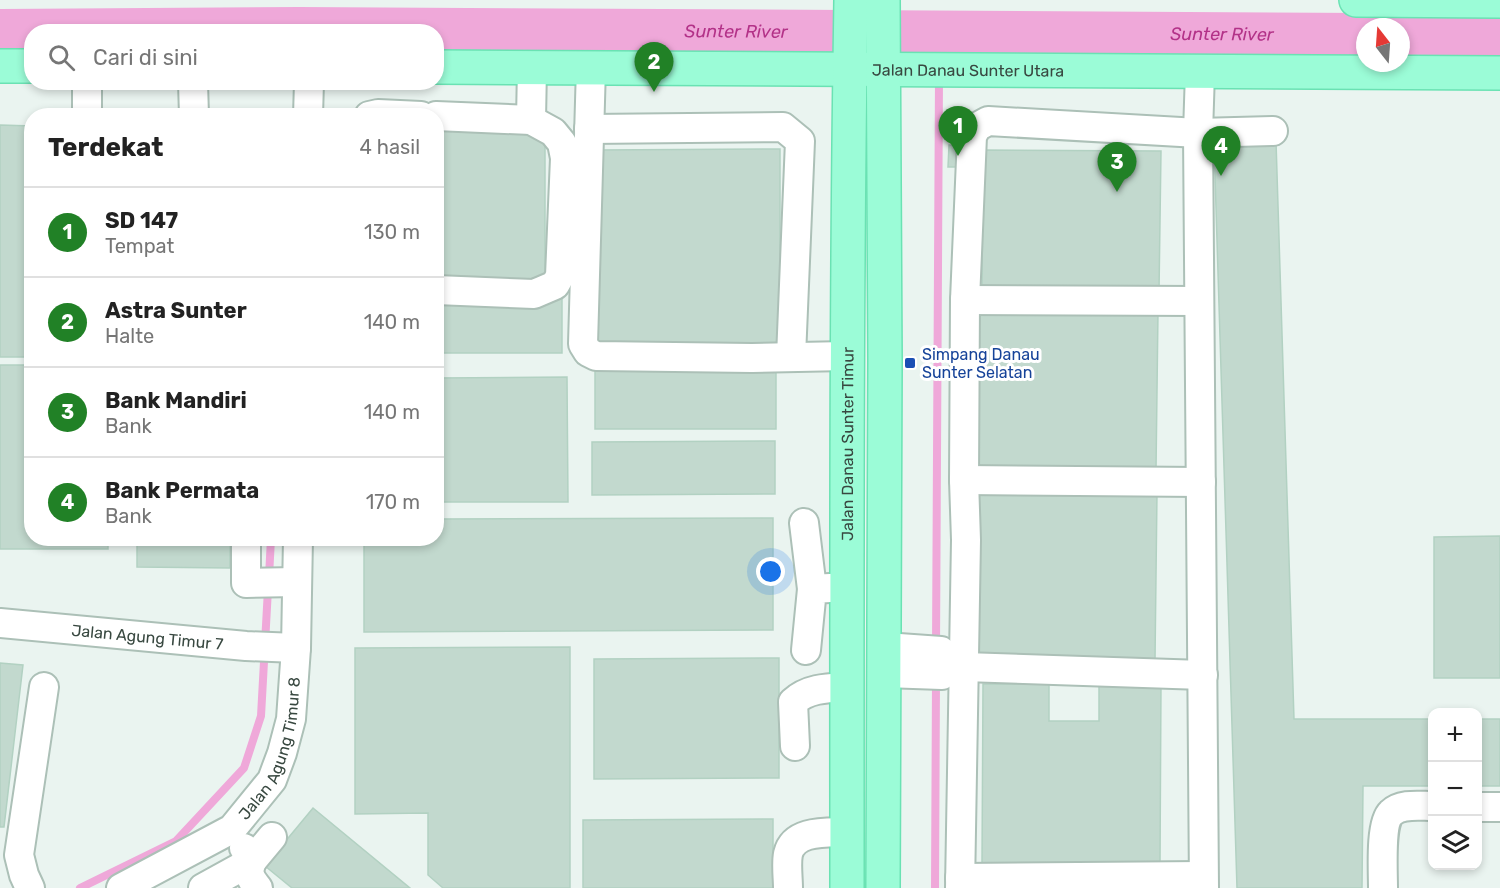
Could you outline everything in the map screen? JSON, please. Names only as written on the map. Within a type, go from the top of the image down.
[{"type":"main road","points":[[1356,0],[1500,1]]},
{"type":"main road","name":"Jalan Danau Sunter Timur","points":[[847,888],[846,356],[851,8]]},
{"type":"main road","points":[[883,8],[897,661],[883,888]]},
{"type":"main road","name":"Jalan Danau Sunter Utara","points":[[444,67],[591,67],[884,60],[940,71],[1500,73]]},
{"type":"main road","points":[[0,66],[24,66]]},
{"type":"street","points":[[531,120],[532,67]]},
{"type":"street","points":[[591,67],[583,344],[588,352],[596,356],[846,356]]},
{"type":"street","points":[[1200,72],[1198,133],[1204,882],[960,883],[950,664],[966,540],[965,300],[972,136],[977,127],[988,121],[1198,133],[1273,131]]},
{"type":"street","points":[[194,90],[194,108]]},
{"type":"street","points":[[308,108],[309,90]]},
{"type":"street","points":[[444,116],[531,120],[553,132],[562,143],[566,158],[560,276],[555,285],[534,294],[444,290]]},
{"type":"street","points":[[589,129],[783,127],[795,135],[800,141],[791,357]]},
{"type":"street","points":[[965,300],[1199,300]]},
{"type":"street","points":[[964,480],[1201,482]]},
{"type":"street","points":[[804,523],[812,589],[806,650]]},
{"type":"street","points":[[246,546],[246,583],[278,583]]},
{"type":"street","name":"Jalan Agung Timur 8","points":[[122,888],[232,829],[272,780],[291,719],[289,648],[278,583],[294,546]]},
{"type":"street","points":[[812,589],[848,587]]},
{"type":"street","name":"Jalan Agung Timur 7","points":[[0,623],[289,648]]},
{"type":"street","points":[[897,661],[1203,675]]},
{"type":"street","points":[[30,888],[19,855],[44,687]]},
{"type":"street","points":[[795,746],[793,702],[802,694],[825,688],[848,687]]},
{"type":"street","points":[[1383,888],[1385,822],[1391,812],[1406,806],[1428,806]]},
{"type":"street","points":[[1482,807],[1500,807]]},
{"type":"street","points":[[232,829],[255,874]]},
{"type":"street","points":[[788,888],[788,853],[797,840],[807,834],[847,832]]},
{"type":"street","points":[[255,874],[272,837]]},
{"type":"street","points":[[203,888],[255,874]]},
{"type":"building","points":[[0,125],[24,126],[24,357],[0,357]]},
{"type":"building","points":[[444,131],[545,131],[545,280],[444,280]]},
{"type":"building","points":[[1276,141],[1294,719],[1428,719],[1428,786],[1363,786],[1362,888],[1237,888],[1214,143]]},
{"type":"building","points":[[949,145],[967,146],[966,167],[948,167]]},
{"type":"building","points":[[780,149],[780,349],[597,350],[597,150]]},
{"type":"building","points":[[983,150],[1161,151],[1159,292],[982,290]]},
{"type":"building","points":[[444,295],[562,295],[562,353],[444,353]]},
{"type":"building","points":[[979,310],[1158,311],[1156,471],[977,470]]},
{"type":"building","points":[[0,365],[24,365],[24,546],[108,546],[108,549],[0,549]]},
{"type":"building","points":[[776,366],[776,429],[595,429],[595,367]]},
{"type":"building","points":[[567,377],[568,502],[444,502],[444,378]]},
{"type":"building","points":[[775,441],[775,494],[592,495],[592,442]]},
{"type":"building","points":[[978,491],[1157,492],[1155,661],[976,660]]},
{"type":"building","points":[[773,518],[773,630],[364,632],[364,546],[444,546],[444,519]]},
{"type":"building","points":[[1500,536],[1500,678],[1434,678],[1434,537]]},
{"type":"building","points":[[137,546],[230,546],[230,568],[137,567]]},
{"type":"building","points":[[570,647],[570,888],[443,888],[428,875],[428,813],[355,814],[355,648]]},
{"type":"building","points":[[779,658],[779,778],[594,779],[594,659]]},
{"type":"building","points":[[0,663],[23,665],[4,827],[0,827]]},
{"type":"building","points":[[1099,682],[1161,682],[1160,865],[982,865],[983,684],[1049,684],[1049,721],[1099,721]]},
{"type":"building","points":[[1482,719],[1500,719],[1500,786],[1482,786]]},
{"type":"building","points":[[313,808],[410,888],[292,888],[265,866]]},
{"type":"building","points":[[773,819],[773,888],[583,888],[583,820]]},
{"type":"waterway","name":"Sunter River","points":[[444,30],[1356,35]]},
{"type":"waterway","name":"Sunter River","points":[[0,31],[24,31]]},
{"type":"waterway","points":[[939,32],[939,62]]},
{"type":"waterway","name":"Sunter River","points":[[1410,35],[1500,36]]},
{"type":"waterway","points":[[936,647],[939,77]]},
{"type":"waterway","points":[[269,577],[271,546]]},
{"type":"waterway","points":[[80,888],[176,841],[244,768],[261,716],[268,589]]},
{"type":"waterway","points":[[935,888],[936,680]]},
{"type":"place","name":"Astra Sunter","points":[[654,92]]},
{"type":"place","name":"SD 147","points":[[958,156]]},
{"type":"place","name":"Bank Permata","points":[[1221,176]]},
{"type":"place","name":"Bank Mandiri","points":[[1117,192]]},
{"type":"place","name":"Simpang Danau Sunter Selatan","points":[[910,363]]}]
